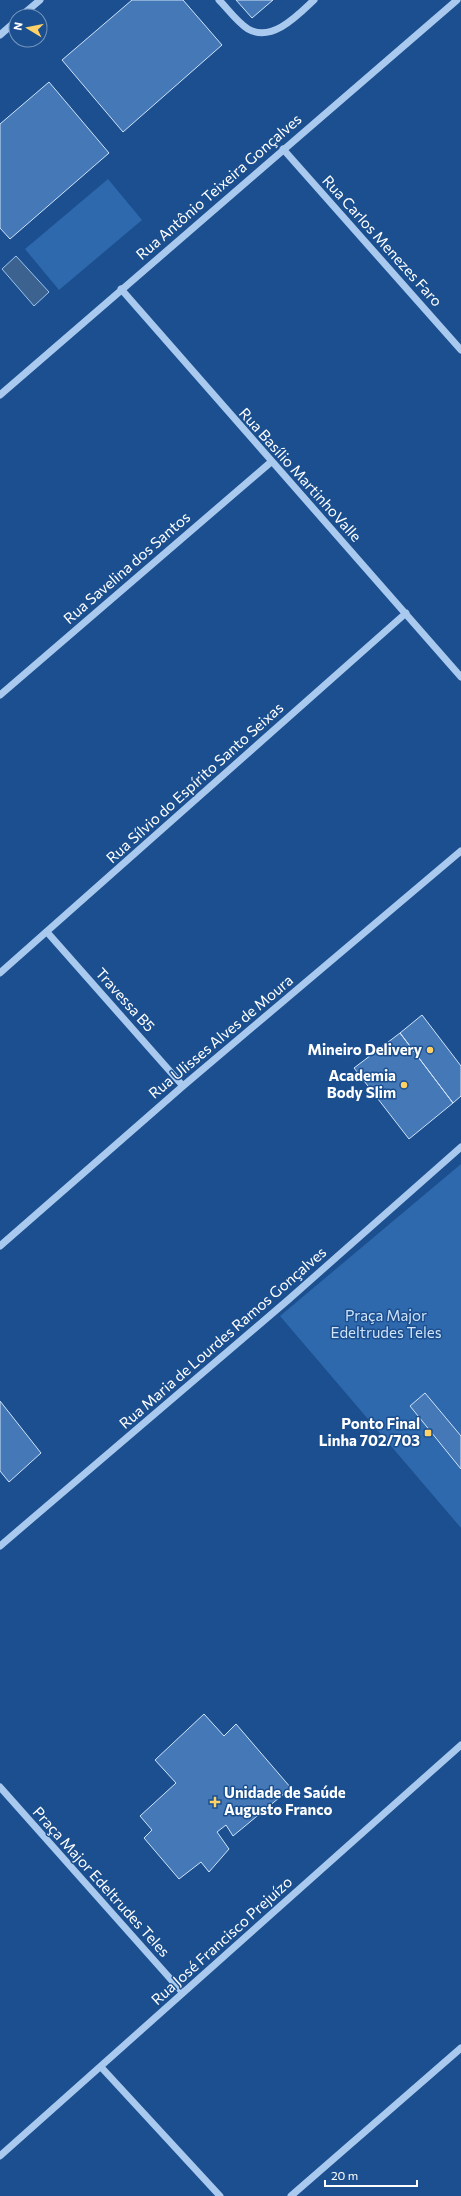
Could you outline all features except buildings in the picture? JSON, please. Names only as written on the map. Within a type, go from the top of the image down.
[{"type":"street","points":[[30,8],[40,0]]},
{"type":"street","points":[[219,0],[248,29],[262,33],[278,29],[314,0]]},
{"type":"street","name":"Rua Antônio Teixeira Gonçalves","points":[[0,395],[456,0]]},
{"type":"street","points":[[0,35],[8,28]]},
{"type":"street","name":"Rua Carlos Menezes Faro","points":[[283,149],[461,350]]},
{"type":"street","name":"Rua Basílio MartinhoValle","points":[[121,289],[271,462],[461,677]]},
{"type":"street","name":"Rua Savelina dos Santos","points":[[0,695],[271,462]]},
{"type":"street","name":"Rua Sílvio do Espírito Santo Seixas","points":[[0,973],[406,613]]},
{"type":"street","name":"Rua Ulisses Alves de Moura","points":[[0,1246],[183,1086],[461,851]]},
{"type":"street","name":"Travessa B5","points":[[47,932],[183,1086]]},
{"type":"street","name":"Rua Maria de Lourdes Ramos Gonçalves","points":[[0,1546],[288,1300],[461,1147]]},
{"type":"street","name":"Rua José Francisco Prejuízo","points":[[0,2156],[461,1745]]},
{"type":"street","name":"Praça Major Edeltrudes Teles","points":[[0,1787],[183,1993]]},
{"type":"street","points":[[291,2196],[461,2048]]},
{"type":"street","points":[[101,2067],[220,2196]]},
{"type":"green space","points":[[108,179],[142,220],[59,290],[25,249]]},
{"type":"green space","name":"Praça Major Edeltrudes Teles","points":[[461,1164],[461,1528],[280,1316]]},
{"type":"shaded area","points":[[16,256],[49,292],[34,306],[2,269]]},
{"type":"place","name":"Mineiro Delivery","points":[[430,1050]]},
{"type":"place","name":"Academia Body Slim","points":[[404,1085]]},
{"type":"place","name":"Ponto Final Linha 702/703","points":[[428,1433]]},
{"type":"place","name":"Unidade de Saúde Augusto Franco","points":[[215,1802]]}]
